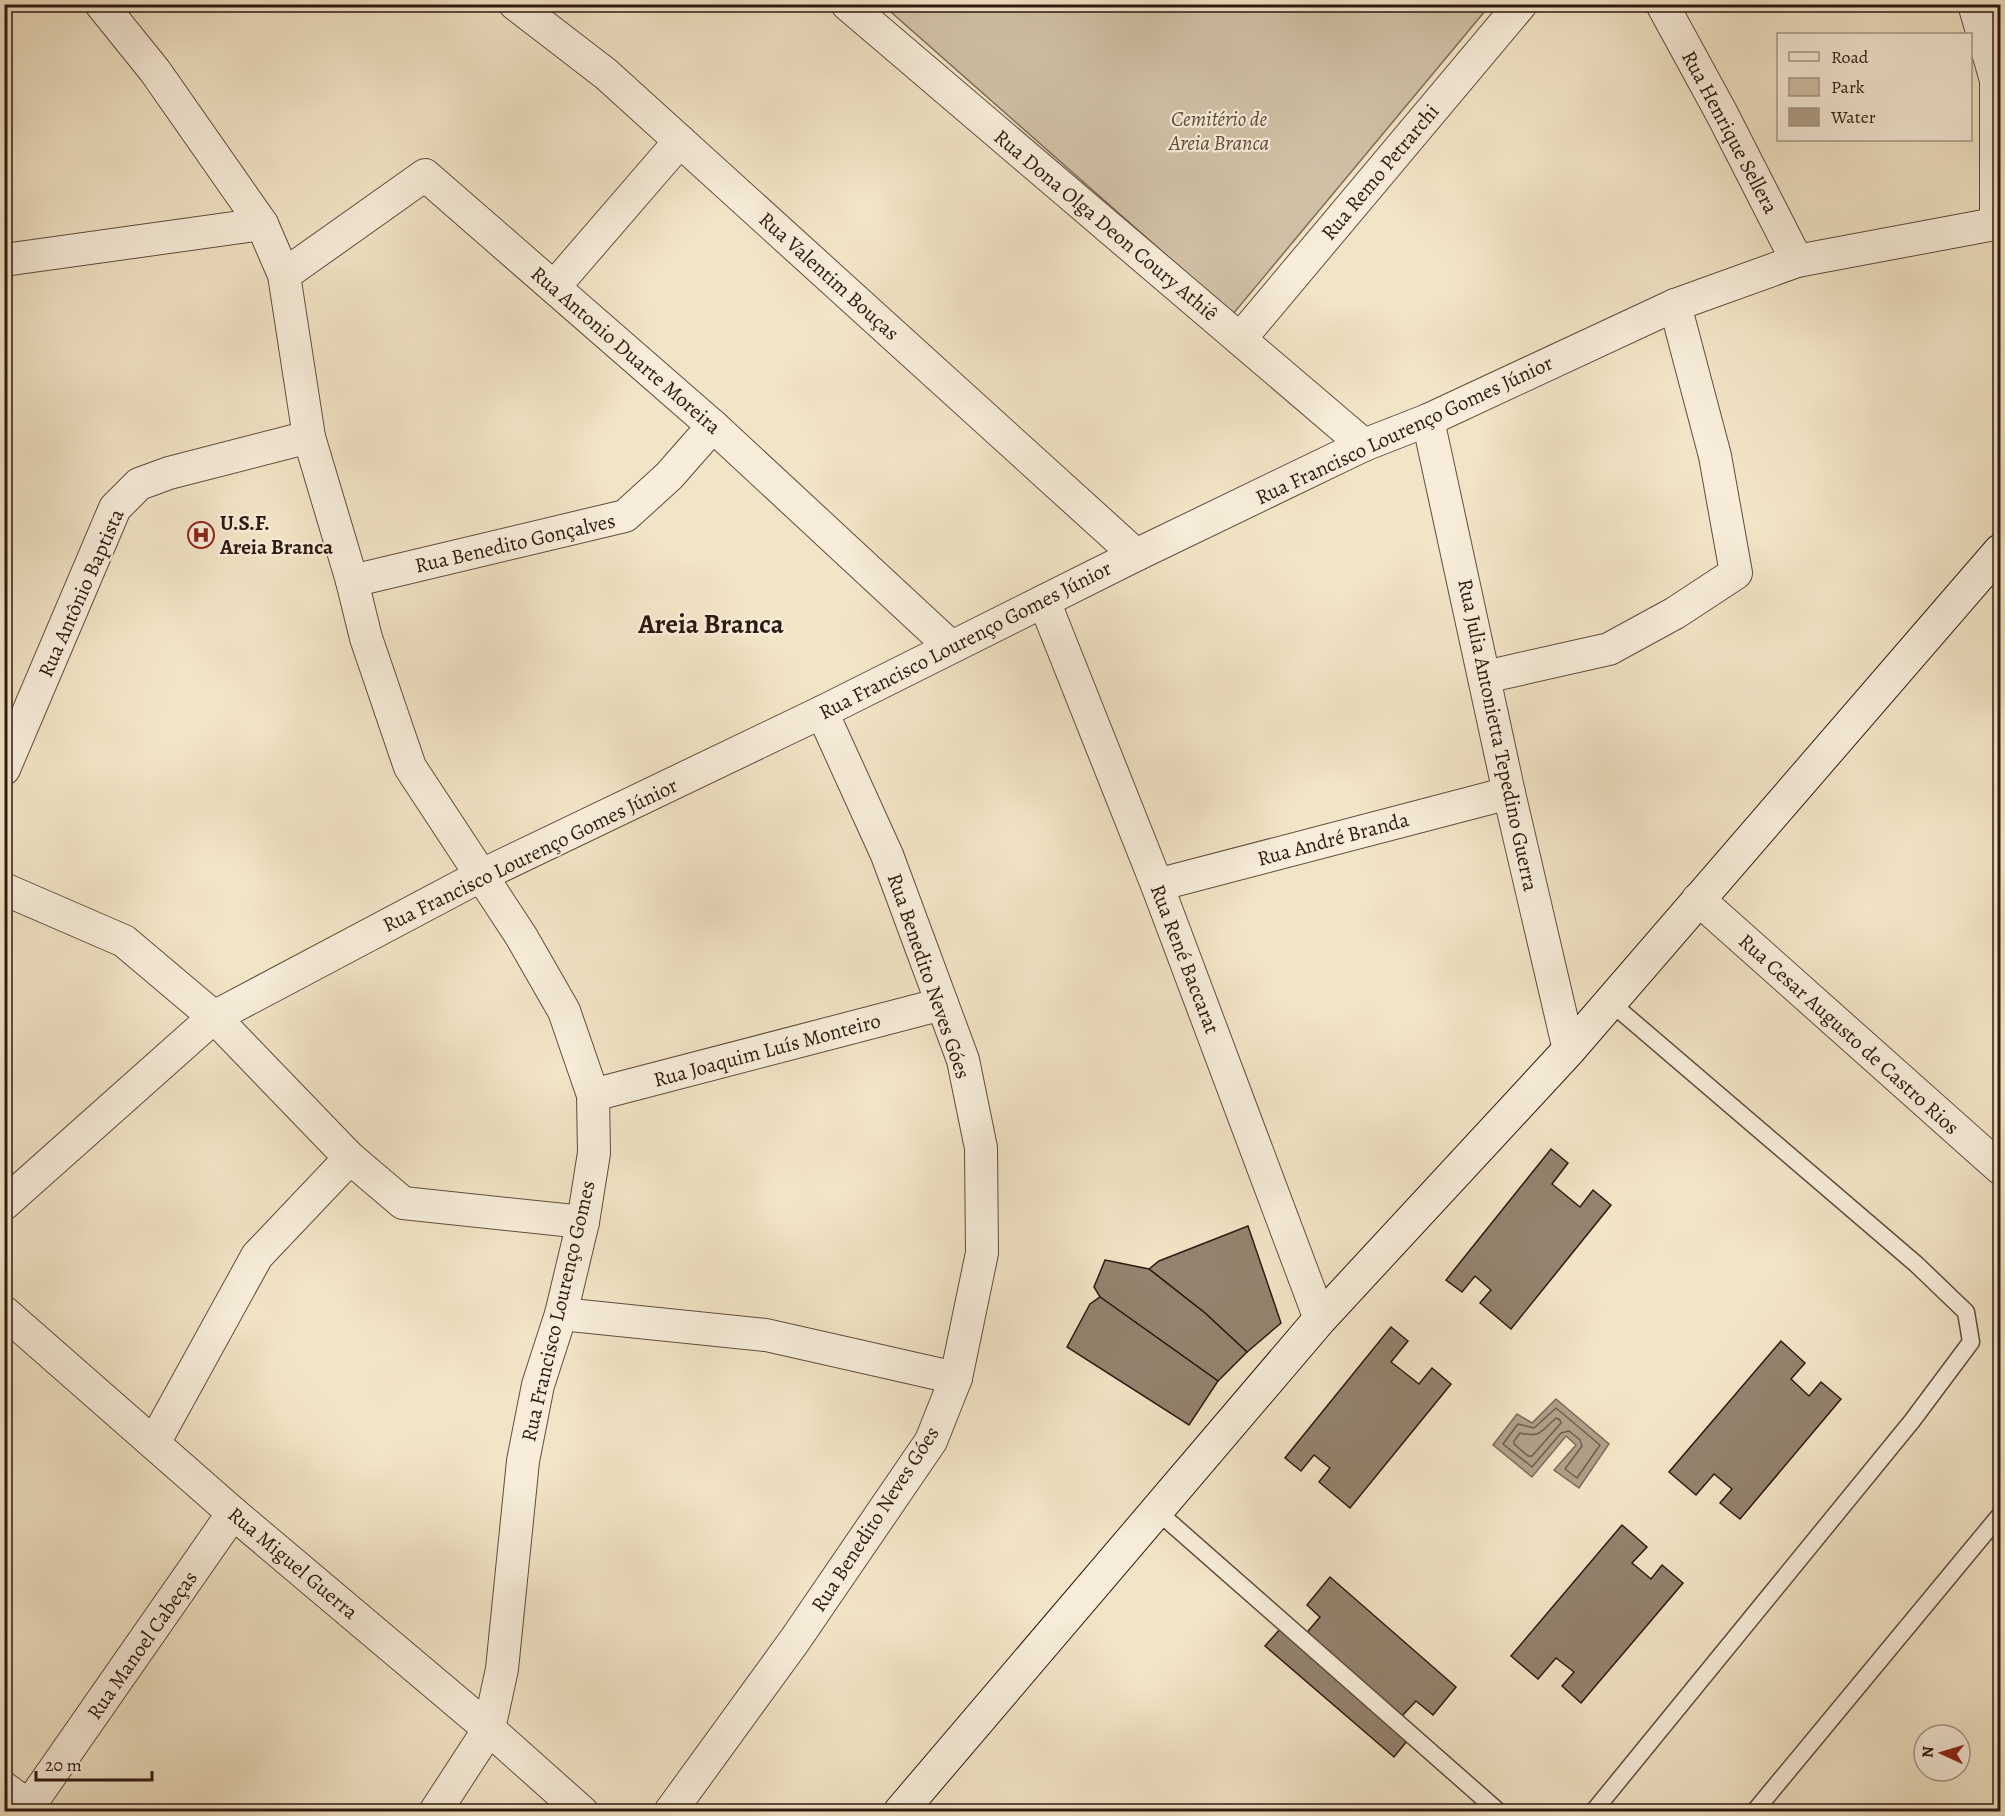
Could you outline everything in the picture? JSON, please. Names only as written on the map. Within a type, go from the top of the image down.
[{"type":"street","name":"Rua Francisco Lourenço Gomes","points":[[101,4],[155,71],[262,224],[284,274],[309,437],[352,582],[366,638],[410,767],[521,936],[564,1011],[593,1095],[594,1153],[583,1222],[561,1314],[538,1385],[523,1461],[502,1669],[489,1729]]},
{"type":"street","name":"Rua Valentim Bouças","points":[[515,4],[606,74],[1136,555]]},
{"type":"street","name":"Rua Dona Olga Deon Coury Athiê","points":[[847,4],[1364,446]]},
{"type":"street","name":"Rua Remo Petrarchi","points":[[1240,339],[1521,4]]},
{"type":"street","name":"Rua Henrique Sellera","points":[[1662,4],[1722,114],[1797,261]]},
{"type":"street","points":[[1974,4],[1996,80],[1998,223]]},
{"type":"street","points":[[554,288],[680,141]]},
{"type":"street","name":"Rua Antonio Duarte Moreira","points":[[284,274],[425,175],[713,426],[950,646]]},
{"type":"street","name":"Rua Francisco Lourenço Gomes Júnior","points":[[4,1204],[214,1017],[482,875],[822,712],[950,646],[1364,446],[1428,420],[1675,305],[1797,261],[1998,223]]},
{"type":"street","points":[[4,260],[262,224]]},
{"type":"street","points":[[1485,677],[1609,649],[1675,613],[1736,573],[1715,456],[1675,305]]},
{"type":"street","name":"Rua Julia Antonietta Tepedino Guerra","points":[[1428,420],[1509,793],[1569,1050]]},
{"type":"street","name":"Rua Benedito Gonçalves","points":[[352,582],[625,516],[669,476],[713,426]]},
{"type":"street","name":"Rua Antônio Baptista","points":[[4,769],[115,508],[139,484],[169,473],[309,437]]},
{"type":"street","points":[[900,1812],[1320,1319],[1569,1050],[2001,551]]},
{"type":"street","name":"Rua René Baccarat","points":[[1044,602],[1157,885],[1320,1319]]},
{"type":"street","name":"Rua Benedito Neves Góes","points":[[670,1812],[795,1641],[931,1441],[956,1378],[982,1253],[981,1148],[963,1060],[887,855],[822,712]]},
{"type":"street","name":"Rua André Branda","points":[[1157,885],[1509,793]]},
{"type":"street","points":[[4,889],[124,941],[214,1017],[350,1158],[403,1203],[583,1222]]},
{"type":"street","name":"Rua Cesar Augusto de Castro Rios","points":[[1698,899],[2001,1168]]},
{"type":"street","name":"Rua Joaquim Luís Monteiro","points":[[593,1095],[942,1004]]},
{"type":"street","points":[[154,1443],[256,1256],[350,1158]]},
{"type":"street","name":"Rua Miguel Guerra","points":[[4,1312],[233,1513],[489,1729],[582,1812]]},
{"type":"street","points":[[561,1314],[766,1335],[956,1378]]},
{"type":"street","name":"Rua Manoel Cabeças","points":[[24,1802],[233,1513]]},
{"type":"street","points":[[435,1812],[489,1729]]},
{"type":"lane","points":[[1593,1812],[1912,1421],[1971,1342],[1966,1312],[1916,1264],[1610,1002]]},
{"type":"lane","points":[[1157,1510],[1499,1812]]},
{"type":"lane","points":[[1754,1812],[2001,1515]]},
{"type":"green space","name":"Cemitério de Areia Branca","points":[[883,5],[1490,5],[1233,314]]},
{"type":"water","points":[[1556,1399],[1609,1444],[1579,1488],[1554,1470],[1576,1445],[1566,1436],[1532,1477],[1493,1445],[1517,1414],[1532,1423]]},
{"type":"building","points":[[1551,1149],[1568,1163],[1552,1184],[1580,1207],[1593,1190],[1611,1205],[1511,1329],[1480,1303],[1491,1290],[1475,1276],[1462,1292],[1446,1280]]},
{"type":"building","points":[[1248,1226],[1281,1323],[1247,1352],[1205,1313],[1149,1269],[1159,1261]]},
{"type":"building","points":[[1105,1260],[1149,1269],[1205,1313],[1247,1352],[1218,1381],[1100,1297],[1094,1287]]},
{"type":"building","points":[[1100,1297],[1218,1381],[1189,1425],[1067,1347],[1090,1304]]},
{"type":"building","points":[[1391,1327],[1408,1341],[1391,1362],[1419,1384],[1432,1368],[1451,1384],[1350,1508],[1319,1482],[1330,1468],[1314,1455],[1301,1471],[1285,1458]]},
{"type":"building","points":[[1781,1341],[1805,1363],[1791,1379],[1809,1396],[1821,1382],[1841,1399],[1740,1519],[1720,1503],[1732,1489],[1714,1474],[1696,1495],[1669,1472]]},
{"type":"building","points":[[1622,1525],[1647,1547],[1632,1563],[1651,1579],[1662,1565],[1683,1583],[1581,1703],[1562,1686],[1574,1672],[1556,1658],[1538,1679],[1511,1656]]},
{"type":"building","points":[[1330,1577],[1456,1687],[1433,1715],[1416,1701],[1401,1717],[1416,1730],[1394,1757],[1265,1646],[1281,1628],[1298,1643],[1320,1617],[1307,1605]]},
{"type":"place","name":"U.S.F. Areia Branca","points":[[201,535]]},
{"type":"district","name":"Areia Branca","points":[[711,624]]}]
